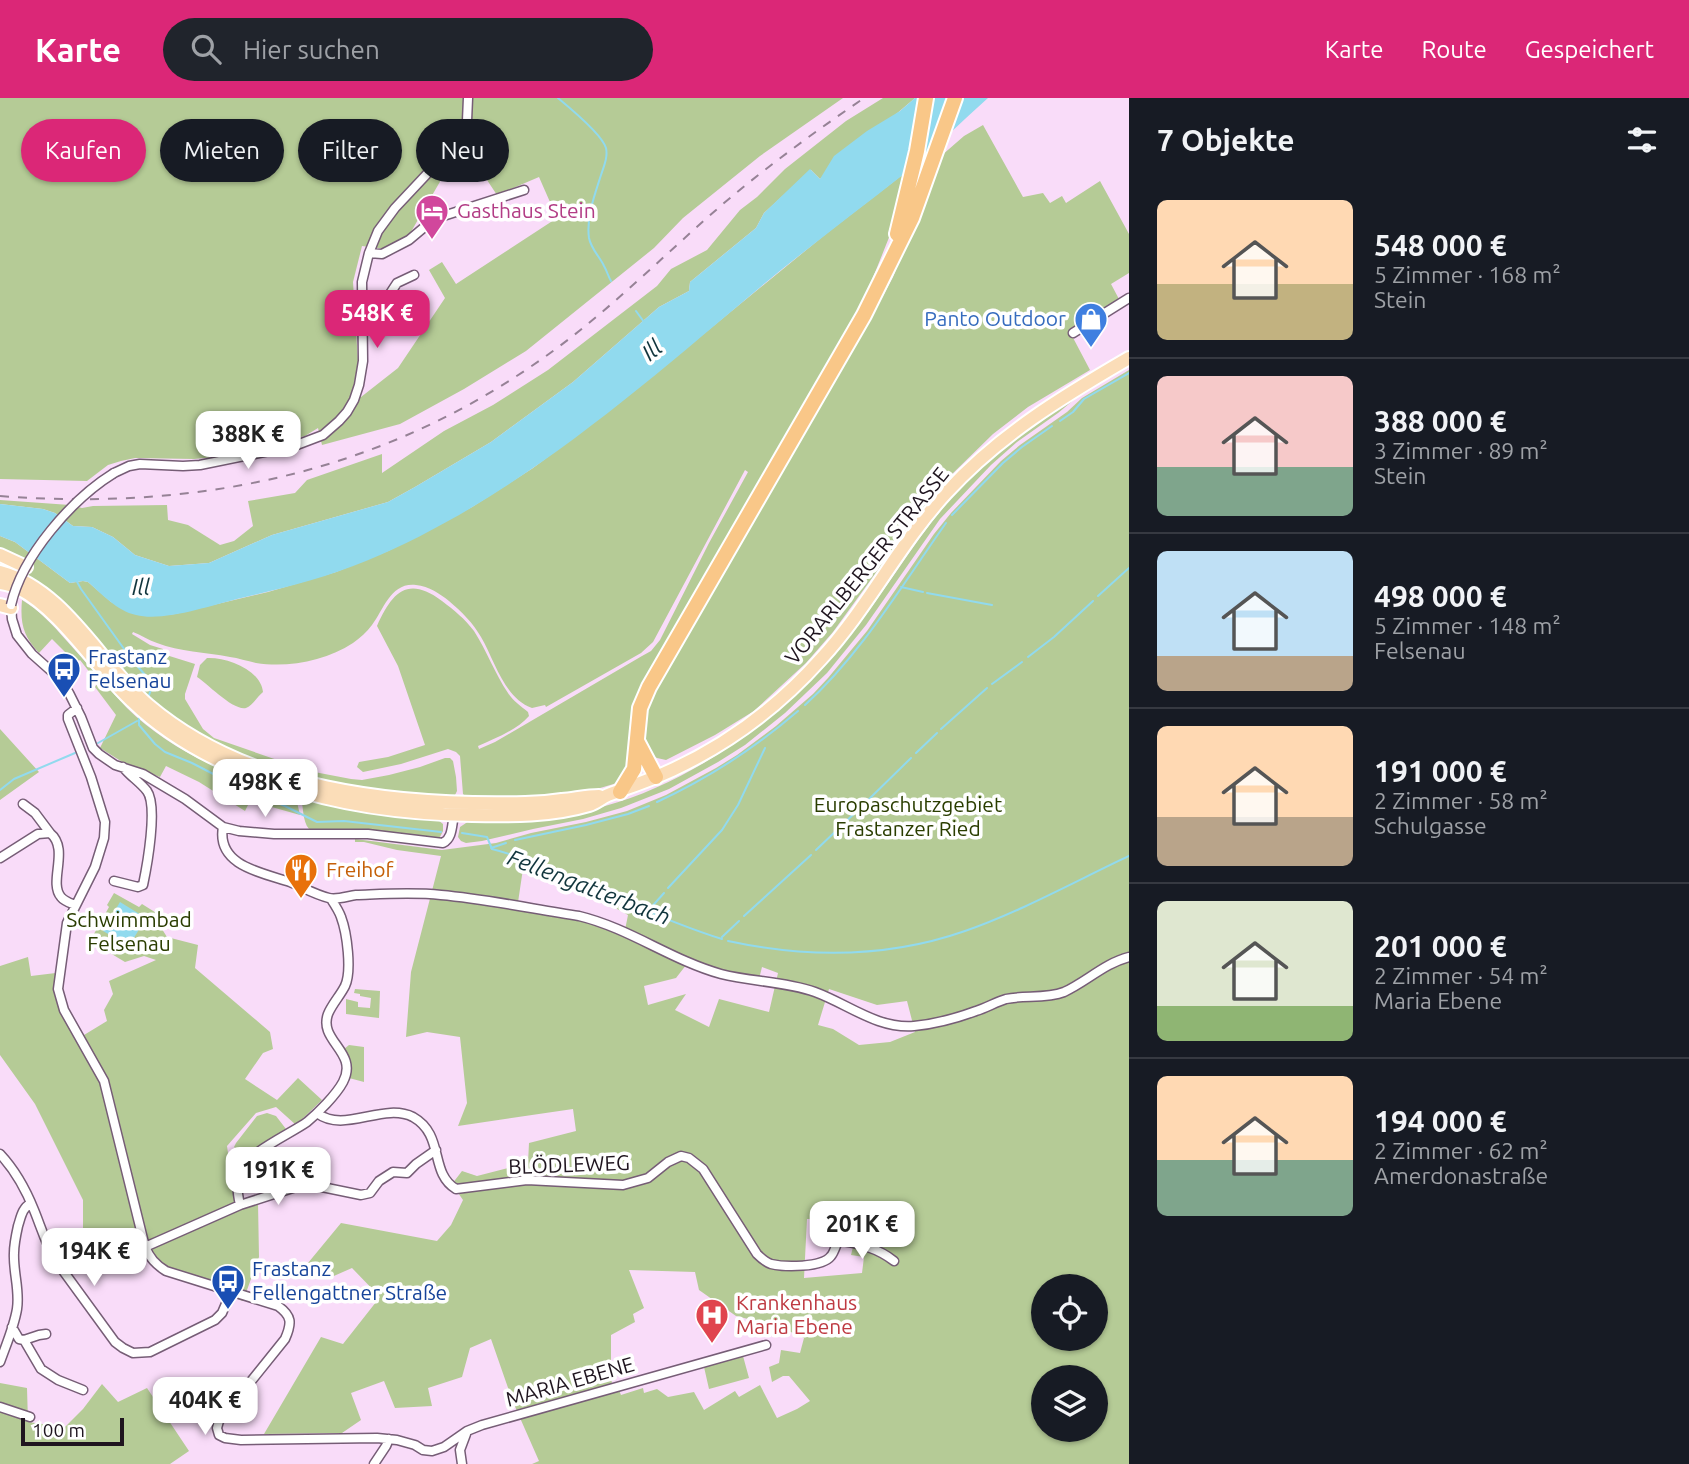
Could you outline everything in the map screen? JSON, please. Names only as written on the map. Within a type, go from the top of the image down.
[{"type":"highway","points":[[919,98],[921,122]]},
{"type":"highway","points":[[892,256],[917,151],[926,98]]},
{"type":"highway","points":[[613,794],[634,769],[640,708],[649,687],[846,350],[908,225],[955,98]]},
{"type":"highway","points":[[636,740],[651,779]]},
{"type":"highway","points":[[636,755],[651,779]]},
{"type":"main road","name":"VORARLBERGER STRASSE","points":[[0,583],[19,588],[44,606],[132,702],[169,732],[207,755],[311,795],[379,808],[456,809],[613,794],[675,769],[720,744],[761,715],[794,687],[842,635],[944,494],[1000,442],[1040,411],[1129,358]]},
{"type":"main road","points":[[0,555],[26,568]]},
{"type":"main road","name":"VORARLBERGER STRASSE","points":[[0,572],[24,580],[44,595],[69,618],[148,705],[175,726],[211,747],[259,768],[314,785],[456,809]]},
{"type":"street","points":[[456,809],[451,836],[443,843],[368,834],[274,834],[223,827],[176,793],[143,774],[115,765],[93,748],[78,708],[59,678],[17,635],[7,606],[19,580],[46,538],[76,502],[114,473],[140,464],[183,466],[229,460],[294,446],[323,435],[347,412],[359,385],[363,361],[362,282],[369,253],[378,232],[395,208],[462,132],[467,121],[468,98]]},
{"type":"street","points":[[369,253],[382,254],[409,240],[434,219],[524,190]]},
{"type":"street","points":[[362,313],[378,312],[397,283],[414,275]]},
{"type":"street","points":[[1073,333],[1129,298]]},
{"type":"street","points":[[0,1154],[16,1175],[31,1203],[50,1252],[123,1348],[133,1353],[150,1352],[220,1317],[231,1292],[166,1271],[157,1266],[150,1257],[145,1247],[104,1081],[60,1001],[58,989],[67,923],[95,866],[106,822],[68,719],[68,715],[78,708]]},
{"type":"street","points":[[114,881],[138,887],[143,885],[148,862],[152,802],[149,792],[123,767]]},
{"type":"street","points":[[23,804],[35,813],[58,840],[57,888],[63,900],[75,905]]},
{"type":"street","points":[[223,827],[223,842],[228,851],[246,868],[331,899],[438,894],[579,916],[598,921],[720,973],[771,981],[814,992],[876,1021],[890,1024],[927,1024],[966,1015],[1006,999],[1061,993],[1112,963],[1129,957]]},
{"type":"street","points":[[0,858],[38,834],[50,833]]},
{"type":"street","points":[[240,1205],[239,1172],[251,1159],[317,1113],[341,1084],[347,1072],[339,1047],[330,1037],[326,1025],[328,1013],[346,985],[348,970],[344,925],[331,899]]},
{"type":"street","name":"BLÖDLEWEG","points":[[317,1113],[323,1118],[335,1120],[394,1113],[413,1118],[429,1132],[435,1143],[444,1178],[456,1189],[527,1180],[623,1185],[648,1178],[668,1162],[681,1156],[689,1158],[703,1169],[757,1254],[768,1263],[786,1266],[822,1262],[831,1257],[838,1241],[850,1241],[885,1254],[894,1261]]},
{"type":"street","points":[[145,1247],[240,1205],[299,1186],[322,1187],[361,1195],[370,1193],[386,1176],[393,1172],[407,1174],[436,1150]]},
{"type":"street","points":[[0,1362],[17,1307],[15,1243],[21,1214],[31,1203]]},
{"type":"street","name":"MARIA EBENE","points":[[231,1292],[278,1306],[290,1321],[285,1339],[219,1421],[219,1435],[241,1440],[354,1437],[389,1439],[432,1451],[482,1425],[766,1345]]},
{"type":"street","points":[[12,1328],[19,1339],[46,1335]]},
{"type":"street","points":[[24,1340],[41,1369],[58,1380],[83,1390]]},
{"type":"street","points":[[0,1407],[30,1417]]},
{"type":"street","points":[[462,1464],[460,1450],[467,1431]]},
{"type":"street","points":[[374,1464],[389,1439]]},
{"type":"green space","points":[[0,98],[843,98],[760,156],[683,218],[654,248],[526,351],[400,424],[322,445],[318,428],[305,436],[225,456],[194,459],[135,458],[108,465],[87,481],[0,479]],"holes":[[[416,119],[509,119],[509,182],[488,182],[497,195],[539,177],[557,218],[456,284],[442,262],[429,270],[445,298],[398,368],[361,397],[352,396],[358,362],[353,282],[362,246],[384,249],[408,237],[440,182],[416,182]]]},
{"type":"green space","points":[[883,98],[915,98],[820,179],[811,170],[764,213],[756,228],[690,282],[689,291],[659,307],[573,382],[491,442],[388,502],[272,535],[209,563],[169,566],[135,555],[113,537],[92,527],[73,526],[55,513],[0,504],[0,500],[82,508],[167,505],[168,520],[188,525],[220,545],[234,541],[253,526],[248,501],[295,493],[307,480],[382,454],[382,473],[444,431],[493,405],[548,370],[657,286],[671,269],[707,250],[740,210],[785,169],[846,121]]},
{"type":"green space","points":[[983,125],[1023,197],[1043,193],[1050,203],[1062,196],[1066,203],[1100,181],[1129,234],[1129,273],[1111,284],[1120,301],[1070,332],[1090,370],[1028,407],[993,434],[945,481],[833,632],[806,663],[754,711],[666,760],[649,754],[642,739],[645,710],[653,693],[866,328],[893,277],[941,156],[964,136]]},
{"type":"green space","points":[[906,172],[888,234],[890,235],[860,306],[783,445],[641,687],[631,716],[632,757],[622,780],[617,783],[590,791],[559,795],[466,797],[463,794],[460,756],[448,749],[401,764],[363,772],[357,767],[359,762],[388,757],[425,745],[398,666],[377,626],[395,597],[402,591],[419,589],[442,601],[471,627],[508,693],[529,716],[512,730],[478,746],[479,749],[651,651],[660,640],[748,472],[745,470],[653,642],[641,653],[546,707],[532,708],[514,696],[501,678],[471,622],[446,598],[421,586],[407,585],[394,592],[370,628],[353,643],[319,659],[294,664],[256,663],[175,648],[133,632],[132,634],[150,645],[163,649],[163,654],[195,664],[185,699],[203,729],[214,738],[309,771],[362,780],[450,758],[456,777],[457,791],[454,797],[369,788],[288,772],[212,741],[176,719],[142,692],[33,582],[0,564],[0,536],[15,542],[70,583],[88,582],[111,602],[157,616],[268,592],[336,572],[388,551],[472,507],[533,468],[618,404]]},
{"type":"green space","points":[[1129,363],[1129,366],[1076,398],[991,465],[940,519],[866,625],[827,673],[785,713],[745,745],[669,789],[621,808],[482,841],[466,843],[458,837],[460,827],[469,821],[554,817],[605,806],[639,795],[707,761],[739,740],[799,691],[849,637],[937,515],[970,477],[1026,429]]},
{"type":"green space","name":"Europaschutzgebiet Frastanzer Ried","points":[[1129,370],[1129,1464],[532,1464],[539,1461],[513,1402],[491,1339],[470,1348],[462,1377],[428,1388],[432,1406],[395,1408],[384,1381],[351,1393],[361,1420],[342,1433],[264,1434],[321,1337],[343,1344],[380,1297],[352,1268],[327,1279],[308,1263],[341,1223],[437,1241],[451,1225],[463,1200],[452,1184],[462,1171],[477,1176],[528,1163],[529,1143],[576,1131],[573,1109],[458,1126],[467,1103],[460,1037],[427,1032],[406,1037],[411,972],[441,856],[355,842],[355,839],[442,850],[496,843],[627,811],[666,795],[716,768],[776,726],[813,694],[867,631],[951,513],[1001,461],[1082,398]],"holes":[[[524,862],[550,872],[628,915],[625,930],[580,919],[517,909]],[[690,960],[732,974],[759,979],[762,967],[778,973],[769,1012],[719,999],[709,1027],[675,1010],[686,994],[648,1005],[644,986],[676,978]],[[829,989],[877,1005],[907,1001],[915,1032],[890,1042],[859,1045],[833,1029],[818,1025]],[[824,1202],[850,1208],[851,1219],[859,1222],[851,1255],[864,1257],[862,1273],[804,1278],[807,1219],[821,1219]],[[629,1270],[695,1272],[699,1290],[736,1316],[780,1327],[804,1338],[800,1353],[781,1350],[779,1363],[769,1367],[772,1382],[789,1376],[810,1401],[777,1418],[760,1385],[739,1397],[735,1391],[704,1410],[694,1392],[668,1397],[657,1389],[644,1393],[643,1388],[621,1395],[619,1390],[613,1391],[611,1335],[635,1322],[633,1314],[644,1308]]]},
{"type":"green space","points":[[22,600],[51,623],[119,700],[145,724],[205,762],[292,798],[297,802],[300,815],[250,801],[245,811],[199,782],[166,766],[160,777],[124,763],[100,748],[116,715],[95,687],[98,683],[80,660],[76,663],[52,639],[39,653],[29,641],[24,629]]},
{"type":"green space","points":[[207,658],[242,666],[256,677],[263,692],[246,708],[234,705],[197,677],[200,665]]},
{"type":"green space","points":[[0,729],[39,772],[0,800]]},
{"type":"green space","points":[[300,795],[351,809],[438,820],[443,824],[443,831],[440,837],[434,839],[368,830],[309,829]]},
{"type":"green space","points":[[114,893],[139,907],[142,904],[158,914],[160,926],[167,937],[198,945],[195,968],[270,1032],[273,1049],[263,1053],[245,1079],[277,1100],[298,1078],[322,1100],[296,1125],[276,1107],[256,1113],[227,1146],[238,1210],[258,1203],[259,1257],[243,1301],[172,1276],[142,1247],[83,1243],[83,1200],[35,1104],[0,1055],[0,966],[28,957],[31,976],[64,972],[64,1003],[84,1035],[107,1021],[104,1010],[113,994],[109,981],[156,960],[144,956],[125,962],[90,941]]},
{"type":"green space","points":[[355,989],[380,991],[379,1018],[346,1014],[346,999],[358,1002],[358,1007],[370,1008],[371,998],[354,993]]},
{"type":"green space","points":[[349,1045],[364,1047],[364,1082],[349,1078],[344,1049]]},
{"type":"green space","points":[[267,1113],[276,1116],[286,1129],[247,1159],[234,1147],[257,1116]]},
{"type":"green space","points":[[743,1356],[749,1378],[709,1389],[704,1367]]},
{"type":"green space","points":[[0,1383],[27,1388],[28,1422],[65,1427],[102,1384],[118,1402],[147,1388],[189,1451],[170,1464],[0,1464]]},
{"type":"water","name":"Ill","points":[[915,98],[988,98],[904,174],[781,270],[624,401],[525,473],[421,536],[366,561],[319,578],[186,612],[147,617],[122,610],[88,582],[70,583],[15,542],[0,536],[0,504],[43,509],[55,513],[73,526],[92,527],[113,537],[135,555],[169,566],[209,563],[272,535],[388,502],[491,442],[573,382],[659,307],[689,291],[690,282],[756,228],[764,213],[810,169],[820,179],[834,156]]},
{"type":"water","name":"Schwimmbad Felsenau","points":[[120,902],[146,918],[129,946],[103,931]]},
{"type":"waterway","points":[[558,98],[592,129],[606,148],[588,230],[592,246],[611,281]]},
{"type":"waterway","points":[[636,311],[644,322]]},
{"type":"waterway","points":[[1060,421],[1073,412],[1084,399],[1129,373]]},
{"type":"waterway","points":[[952,515],[1003,463],[1052,426]]},
{"type":"waterway","points":[[805,705],[826,685],[863,641],[946,523]]},
{"type":"waterway","points":[[1098,596],[1129,568]]},
{"type":"waterway","points":[[76,580],[132,660],[153,684],[148,698]]},
{"type":"waterway","points":[[901,587],[923,592]]},
{"type":"waterway","points":[[927,593],[992,605]]},
{"type":"waterway","points":[[1028,657],[1093,601]]},
{"type":"waterway","points":[[992,684],[1022,662]]},
{"type":"waterway","points":[[941,729],[987,688]]},
{"type":"waterway","points":[[657,802],[731,761],[798,711]]},
{"type":"waterway","points":[[139,718],[139,725],[165,752],[317,822],[344,821],[441,832]]},
{"type":"waterway","points":[[98,743],[137,721]]},
{"type":"waterway","points":[[916,753],[937,733]]},
{"type":"waterway","points":[[668,888],[722,830],[738,805],[765,748]]},
{"type":"waterway","points":[[0,790],[14,779],[75,753]]},
{"type":"waterway","points":[[864,804],[911,758]]},
{"type":"waterway","points":[[515,840],[586,825],[649,806]]},
{"type":"waterway","points":[[816,850],[860,808]]},
{"type":"waterway","name":"Fellengatterbach","points":[[462,833],[487,837],[492,849],[530,861],[656,915],[722,939]]},
{"type":"waterway","points":[[491,848],[506,843]]},
{"type":"waterway","points":[[744,916],[811,855]]},
{"type":"waterway","name":"Fellengatterbach","points":[[728,941],[788,950],[847,952],[877,951],[936,940],[1027,906],[1129,856]]},
{"type":"waterway","points":[[648,911],[664,893]]},
{"type":"waterway","points":[[722,937],[739,921]]},
{"type":"railway","points":[[0,496],[78,499],[153,496],[227,488],[300,472],[370,450],[438,421],[505,384],[569,339],[741,189],[864,98]]},
{"type":"place","name":"Gasthaus Stein","points":[[432,241]]},
{"type":"place","name":"Panto Outdoor","points":[[1091,349]]},
{"type":"place","name":"Frastanz Felsenau","points":[[64,699]]},
{"type":"place","name":"Freihof","points":[[301,900]]},
{"type":"place","name":"Frastanz Fellengattner Straße","points":[[228,1311]]},
{"type":"place","name":"Krankenhaus Maria Ebene","points":[[712,1345]]}]
